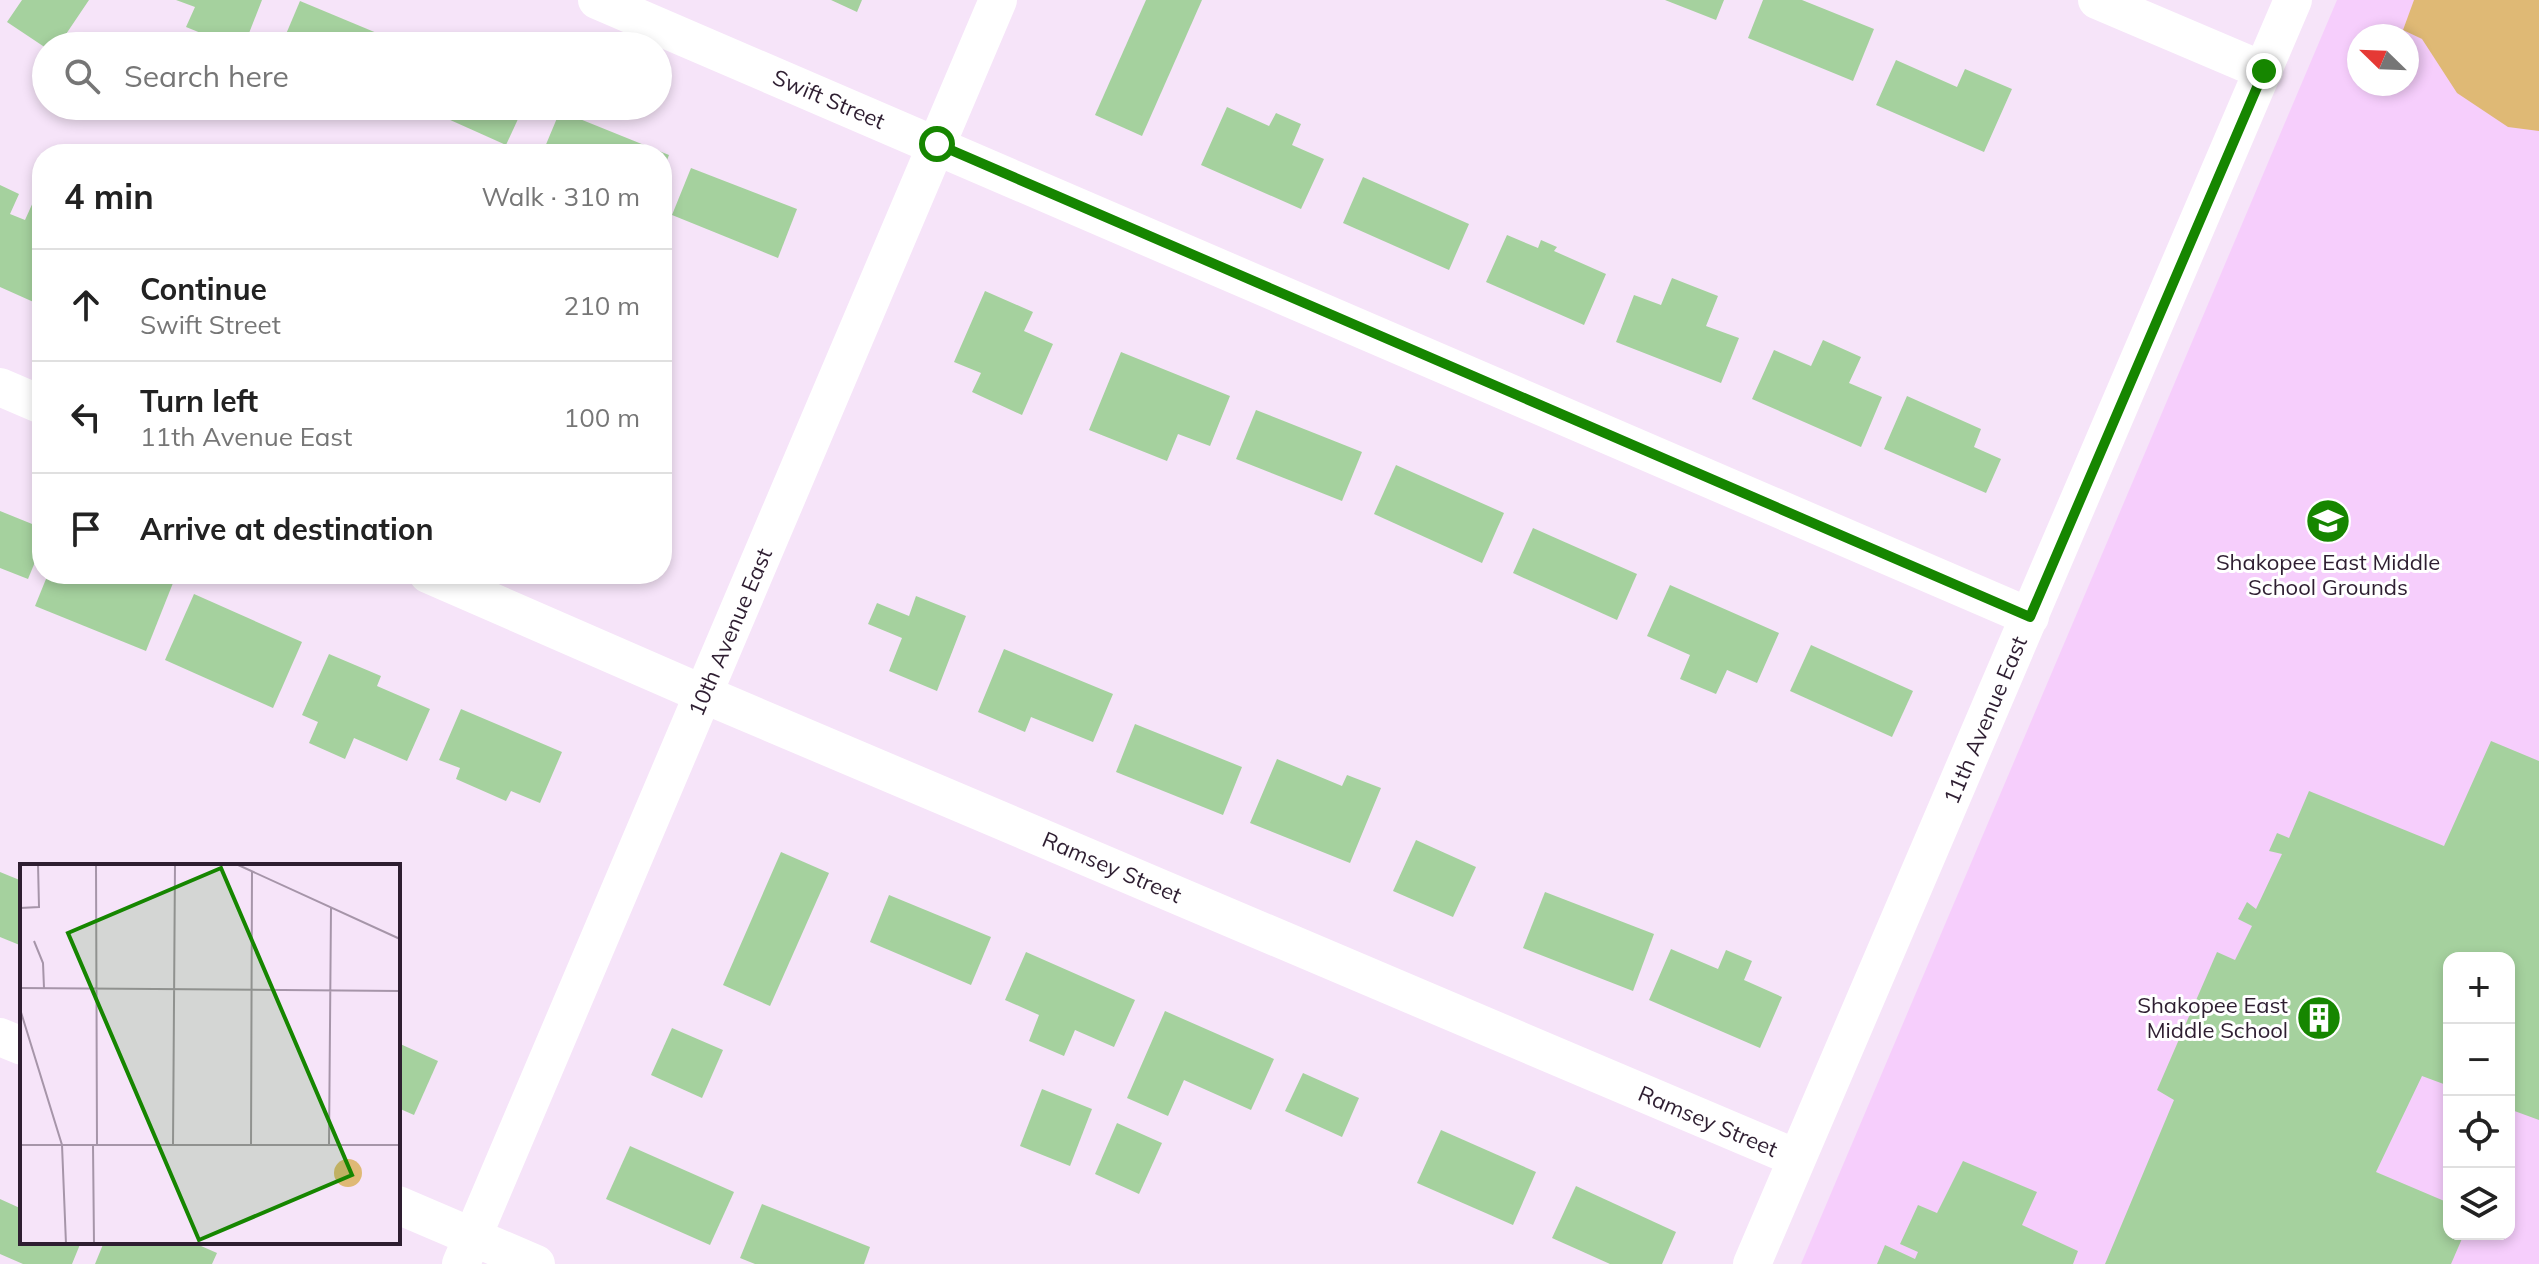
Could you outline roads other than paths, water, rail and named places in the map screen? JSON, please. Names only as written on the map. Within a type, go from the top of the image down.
[{"type":"street","name":"Swift Street","points":[[597,0],[2030,617]]},
{"type":"street","name":"10th Avenue East","points":[[467,1251],[998,0]]},
{"type":"street","points":[[2097,0],[2264,71]]},
{"type":"street","name":"11th Avenue East","points":[[1752,1264],[2293,0]]},
{"type":"street","points":[[0,387],[32,401]]},
{"type":"street","name":"Ramsey Street","points":[[451,584],[1796,1158]]},
{"type":"street","points":[[0,1037],[20,1045]]},
{"type":"street","points":[[400,1206],[467,1251],[536,1264]]},
{"type":"place","name":"Shakopee East Middle School Grounds","points":[[2328,521]]},
{"type":"place","name":"Shakopee East Middle School","points":[[2319,1018]]}]
